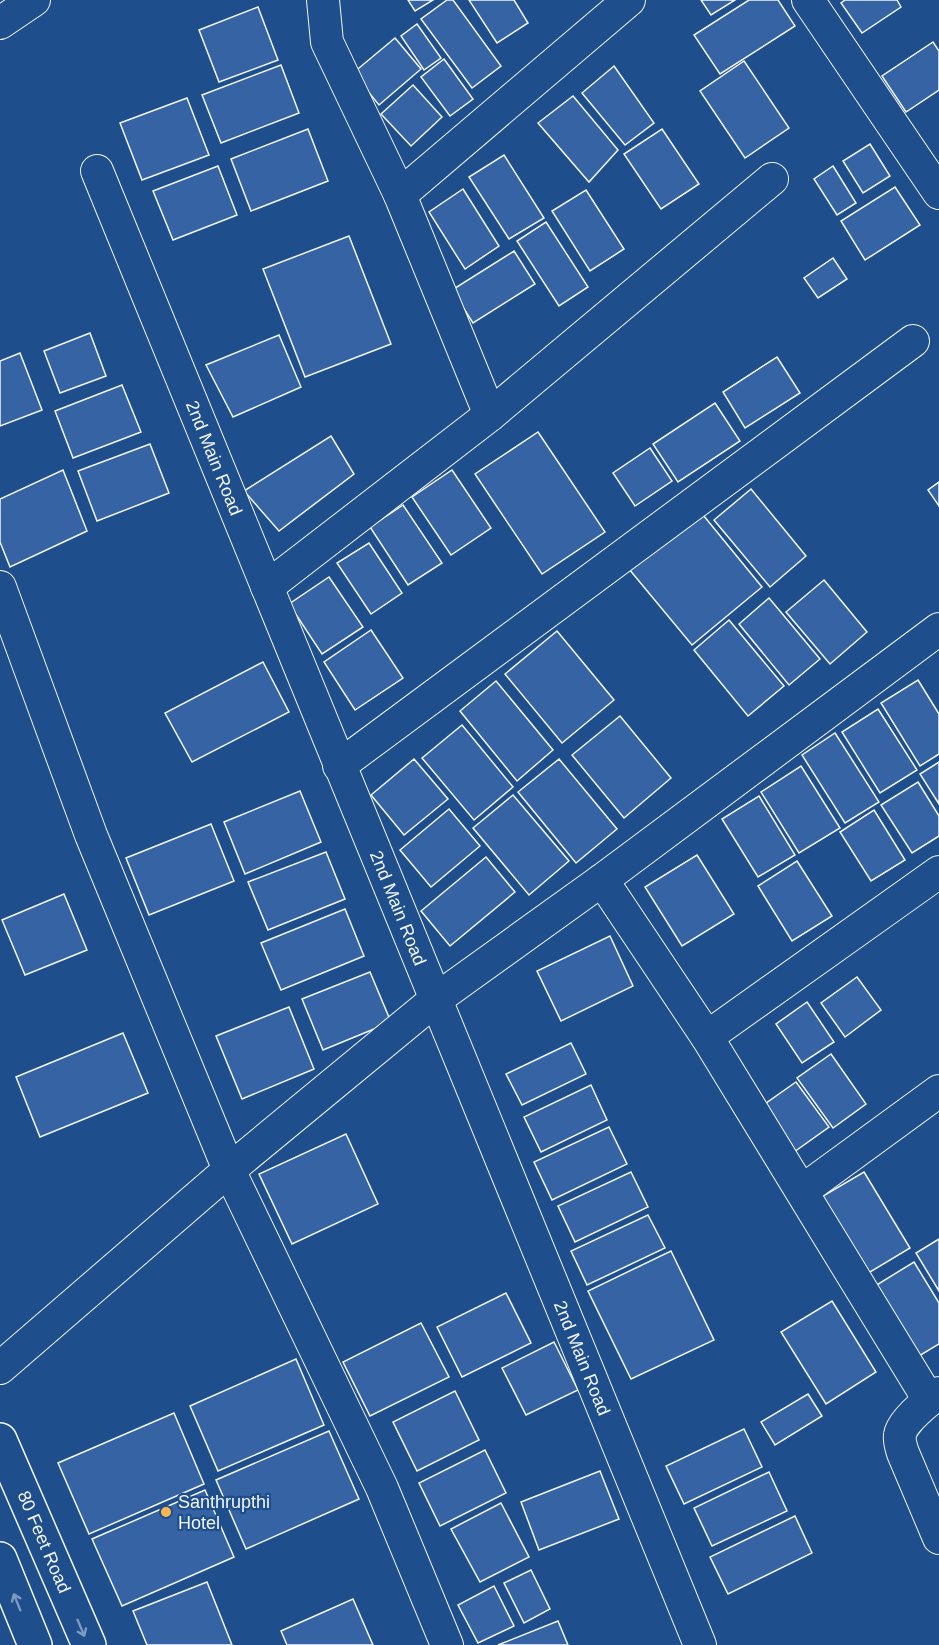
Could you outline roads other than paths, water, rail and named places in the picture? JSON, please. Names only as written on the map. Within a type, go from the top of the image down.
[{"type":"main road","name":"80 Feet Road","points":[[0,1440],[89,1645]]},
{"type":"main road","points":[[0,1559],[35,1645]]},
{"type":"street","points":[[0,23],[34,0]]},
{"type":"street","points":[[323,0],[327,42],[400,195],[490,415]]},
{"type":"street","points":[[400,195],[629,0]]},
{"type":"street","points":[[808,0],[939,193]]},
{"type":"street","name":"2nd Main Road","points":[[97,171],[700,1645]]},
{"type":"street","points":[[267,587],[490,415],[772,179]]},
{"type":"street","points":[[339,766],[913,340]]},
{"type":"street","points":[[0,587],[91,835],[229,1170],[381,1488],[447,1645]]},
{"type":"street","points":[[0,1368],[229,1170],[435,1000],[602,880],[939,629]]},
{"type":"street","points":[[707,1037],[939,872]]},
{"type":"street","points":[[602,880],[707,1037],[934,1397],[904,1424],[900,1434],[900,1445],[939,1538]]},
{"type":"street","points":[[802,1191],[939,1091]]},
{"type":"place","name":"Santhrupthi Hotel","points":[[166,1512]]}]
